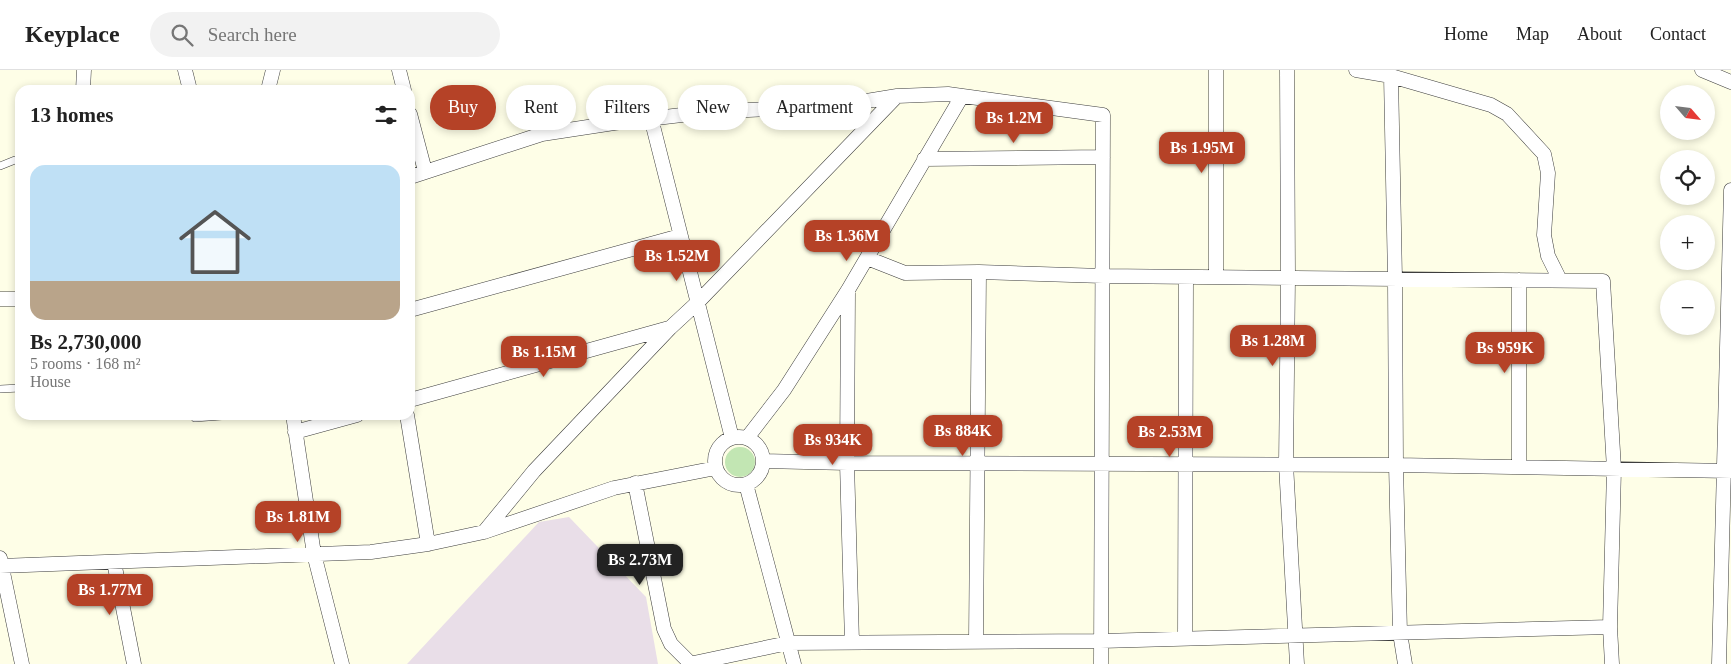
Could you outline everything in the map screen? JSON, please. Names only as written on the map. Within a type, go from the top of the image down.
[{"type":"street","points":[[83,85],[84,70]]},
{"type":"street","points":[[185,70],[189,85]]},
{"type":"street","points":[[269,85],[273,70]]},
{"type":"street","points":[[399,70],[403,85]]},
{"type":"street","points":[[1216,70],[1216,277]]},
{"type":"street","points":[[1287,70],[1288,278],[1286,464],[1297,664]]},
{"type":"street","points":[[1356,70],[1391,76],[1491,105],[1507,114],[1544,154],[1548,173],[1544,235],[1548,256],[1560,280]]},
{"type":"street","points":[[1702,70],[1731,82]]},
{"type":"street","points":[[1391,76],[1396,279],[1396,465],[1400,633],[1405,664]]},
{"type":"street","points":[[668,116],[707,112],[836,106],[897,96],[948,94],[1103,115],[1100,664]]},
{"type":"street","points":[[484,532],[534,472],[670,328],[698,302],[897,96]]},
{"type":"street","points":[[747,438],[784,390],[848,290],[962,96]]},
{"type":"street","points":[[415,175],[542,134],[586,128]]},
{"type":"street","points":[[654,130],[732,438]]},
{"type":"street","points":[[415,133],[425,171]]},
{"type":"street","points":[[924,159],[1103,157]]},
{"type":"street","points":[[1719,664],[1728,471],[1731,190]]},
{"type":"street","points":[[415,309],[680,236]]},
{"type":"street","points":[[867,258],[905,273],[979,272],[1103,276],[1603,281],[1614,469],[1610,626],[1612,664]]},
{"type":"street","points":[[976,642],[979,272]]},
{"type":"street","points":[[1185,639],[1186,277]]},
{"type":"street","points":[[1519,280],[1519,467]]},
{"type":"street","points":[[848,290],[847,463],[852,642]]},
{"type":"street","points":[[0,299],[15,299]]},
{"type":"street","points":[[415,399],[670,328]]},
{"type":"street","points":[[294,420],[314,554],[342,664]]},
{"type":"street","points":[[295,432],[339,420]]},
{"type":"street","points":[[408,420],[428,544]]},
{"type":"street","points":[[732,438],[747,438],[759,447],[763,461],[762,469],[758,476],[746,484],[731,484],[719,475],[716,468],[716,453],[725,441],[732,438]]},
{"type":"street","points":[[763,461],[978,464],[1396,465],[1728,471]]},
{"type":"street","points":[[22,664],[1,563],[114,562],[371,552],[428,544],[484,532],[614,488],[716,468]]},
{"type":"street","points":[[635,483],[664,629],[671,644],[690,664],[788,643],[1101,642],[1610,626]]},
{"type":"street","points":[[746,484],[794,664]]},
{"type":"street","points":[[114,562],[134,664]]},
{"type":"lane","points":[[0,166],[15,160]]},
{"type":"lane","points":[[0,389],[15,388]]},
{"type":"shaded area","points":[[569,517],[646,597],[658,664],[407,664],[539,522]]},
{"type":"green space","points":[[740,447],[746,448],[754,456],[754,468],[746,476],[740,477],[734,476],[726,468],[725,462],[726,456],[734,448]]}]
